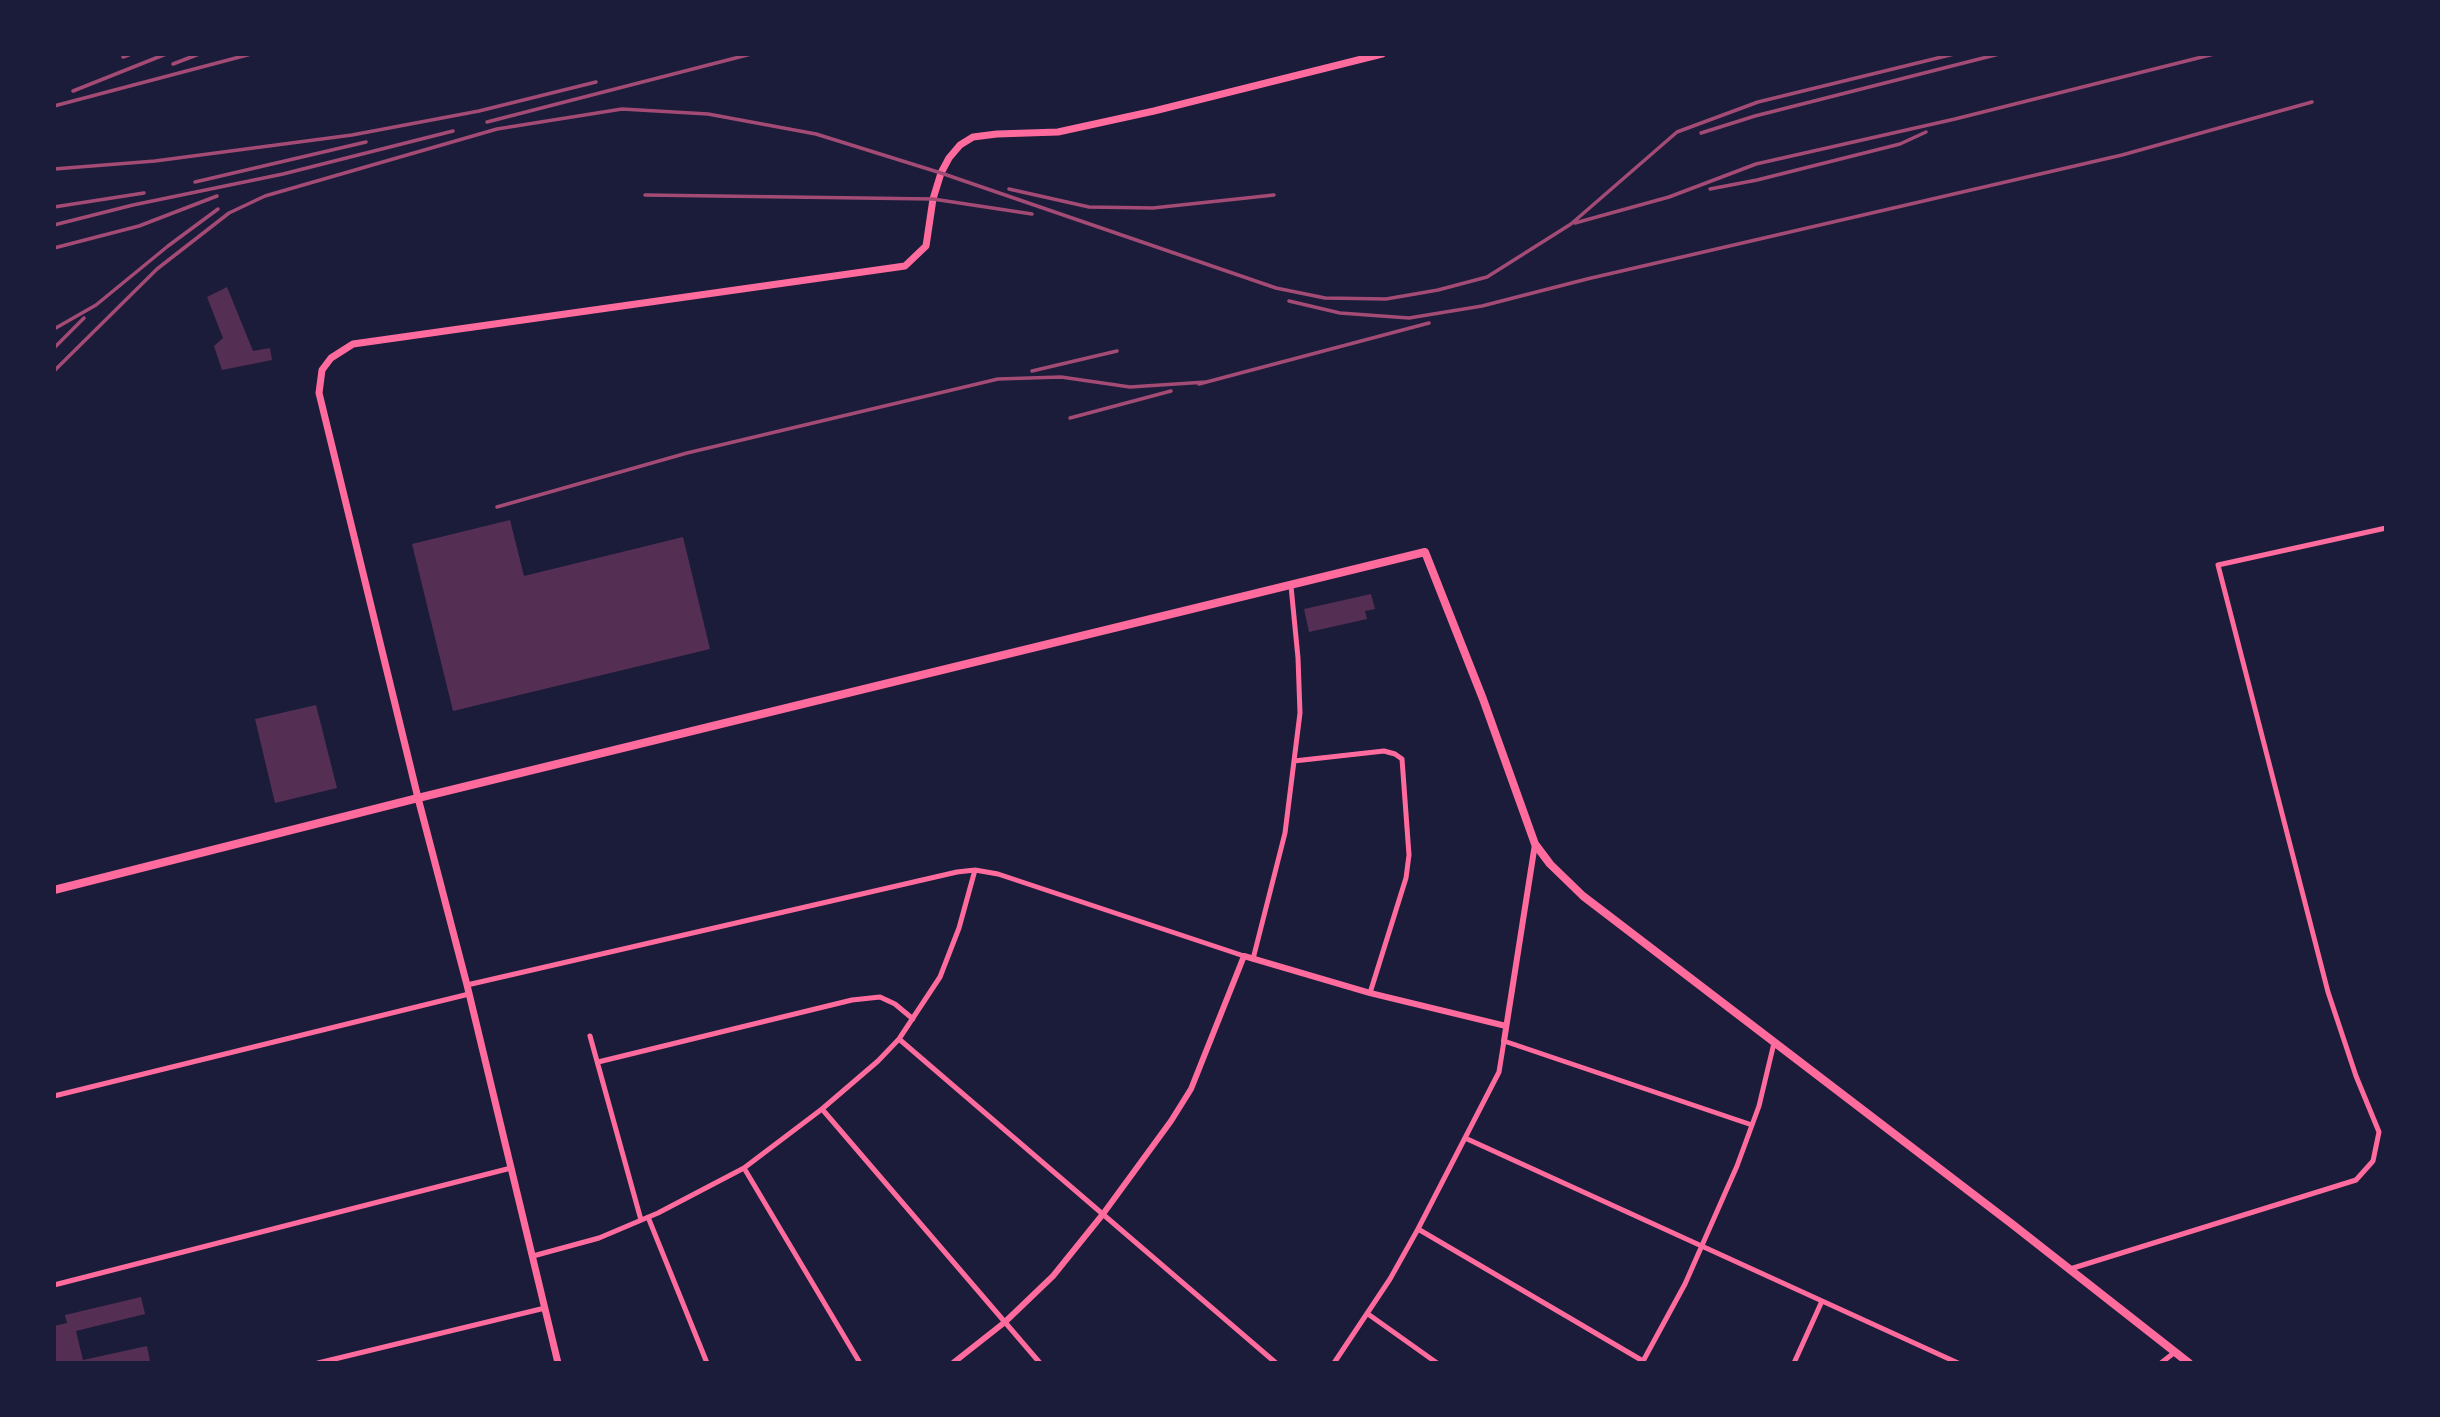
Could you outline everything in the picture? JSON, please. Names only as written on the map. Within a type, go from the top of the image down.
[{"type":"main road","points":[[558,1363],[319,393],[321,370],[331,358],[353,344],[905,266],[926,246],[933,200],[941,173],[960,145],[973,137],[1058,132],[1382,54]]},
{"type":"main road","points":[[54,890],[418,798],[1425,552],[1483,699],[1535,844],[1550,864],[1583,897],[2189,1363]]},
{"type":"street","points":[[2070,1269],[2356,1180],[2373,1161],[2379,1132],[2356,1076],[2328,992],[2218,565],[2386,528]]},
{"type":"street","points":[[1253,959],[1285,833],[1300,713],[1291,586]]},
{"type":"street","points":[[1294,761],[1384,751],[1402,759],[1409,855],[1406,878],[1370,993]]},
{"type":"street","points":[[1334,1363],[1368,1314],[1418,1229],[1499,1072],[1535,844]]},
{"type":"street","points":[[467,985],[975,870],[998,874],[1253,959],[1370,993],[1506,1026]]},
{"type":"street","points":[[533,1256],[599,1238],[648,1217],[744,1168],[822,1109],[878,1061],[900,1039],[940,977],[959,928],[975,870]]},
{"type":"street","points":[[953,1363],[1005,1322],[1053,1276],[1103,1214],[1171,1121],[1191,1089],[1244,956]]},
{"type":"street","points":[[54,1096],[469,994]]},
{"type":"street","points":[[598,1062],[852,1000],[880,997],[895,1004],[914,1019]]},
{"type":"street","points":[[590,1036],[641,1220]]},
{"type":"street","points":[[900,1039],[1276,1363]]},
{"type":"street","points":[[1504,1041],[1752,1125]]},
{"type":"street","points":[[1418,1229],[1642,1362],[1703,1246],[1759,1106],[1773,1043]]},
{"type":"street","points":[[822,1109],[1040,1363]]},
{"type":"street","points":[[1465,1138],[1946,1360],[1958,1363]]},
{"type":"street","points":[[54,1285],[511,1168]]},
{"type":"street","points":[[744,1168],[860,1363]]},
{"type":"street","points":[[648,1217],[708,1363]]},
{"type":"street","points":[[1794,1363],[1822,1301]]},
{"type":"street","points":[[318,1363],[545,1308]]},
{"type":"street","points":[[1368,1314],[1437,1363]]},
{"type":"street","points":[[2161,1363],[2175,1352]]},
{"type":"building","points":[[227,287],[253,351],[270,348],[272,360],[222,370],[214,346],[223,338],[207,297]]},
{"type":"building","points":[[510,520],[524,576],[683,537],[710,649],[453,711],[412,544]]},
{"type":"building","points":[[1371,594],[1375,609],[1365,611],[1367,619],[1309,632],[1304,609]]},
{"type":"building","points":[[316,705],[337,788],[275,803],[255,719]]},
{"type":"building","points":[[141,1297],[145,1314],[76,1331],[83,1360],[147,1346],[150,1361],[54,1363],[54,1326],[67,1323],[65,1315]]},
{"type":"railway","points":[[123,57],[131,54]]},
{"type":"railway","points":[[73,91],[166,54]]},
{"type":"railway","points":[[173,64],[199,54]]},
{"type":"railway","points":[[54,106],[251,54]]},
{"type":"railway","points":[[487,122],[751,54]]},
{"type":"railway","points":[[54,371],[157,269],[229,213],[265,196],[497,129],[622,109],[708,114],[816,134],[941,173],[1276,288],[1325,298],[1386,299],[1438,290],[1487,277],[1571,224],[1677,132],[1758,102],[1954,54]]},
{"type":"railway","points":[[1701,133],[1755,116],[1999,54]]},
{"type":"railway","points":[[1575,223],[1669,197],[1756,164],[1955,119],[2214,54]]},
{"type":"railway","points":[[54,169],[155,161],[352,135],[479,111],[596,82]]},
{"type":"railway","points":[[1289,301],[1340,313],[1409,318],[1482,306],[1587,279],[2122,155],[2312,102]]},
{"type":"railway","points":[[54,225],[133,205],[283,174],[453,131]]},
{"type":"railway","points":[[1710,189],[1900,144],[1926,132]]},
{"type":"railway","points":[[195,182],[366,142]]},
{"type":"railway","points":[[1009,189],[1089,207],[1153,208],[1274,195]]},
{"type":"railway","points":[[54,207],[144,193]]},
{"type":"railway","points":[[645,195],[933,199],[1032,214]]},
{"type":"railway","points":[[54,248],[139,226],[217,196]]},
{"type":"railway","points":[[54,329],[96,305],[218,209]]},
{"type":"railway","points":[[54,348],[84,318]]},
{"type":"railway","points":[[1199,384],[1429,323]]},
{"type":"railway","points":[[1032,371],[1117,351]]},
{"type":"railway","points":[[497,507],[687,453],[998,379],[1061,377],[1130,387],[1206,382]]},
{"type":"railway","points":[[1070,418],[1171,391]]}]
